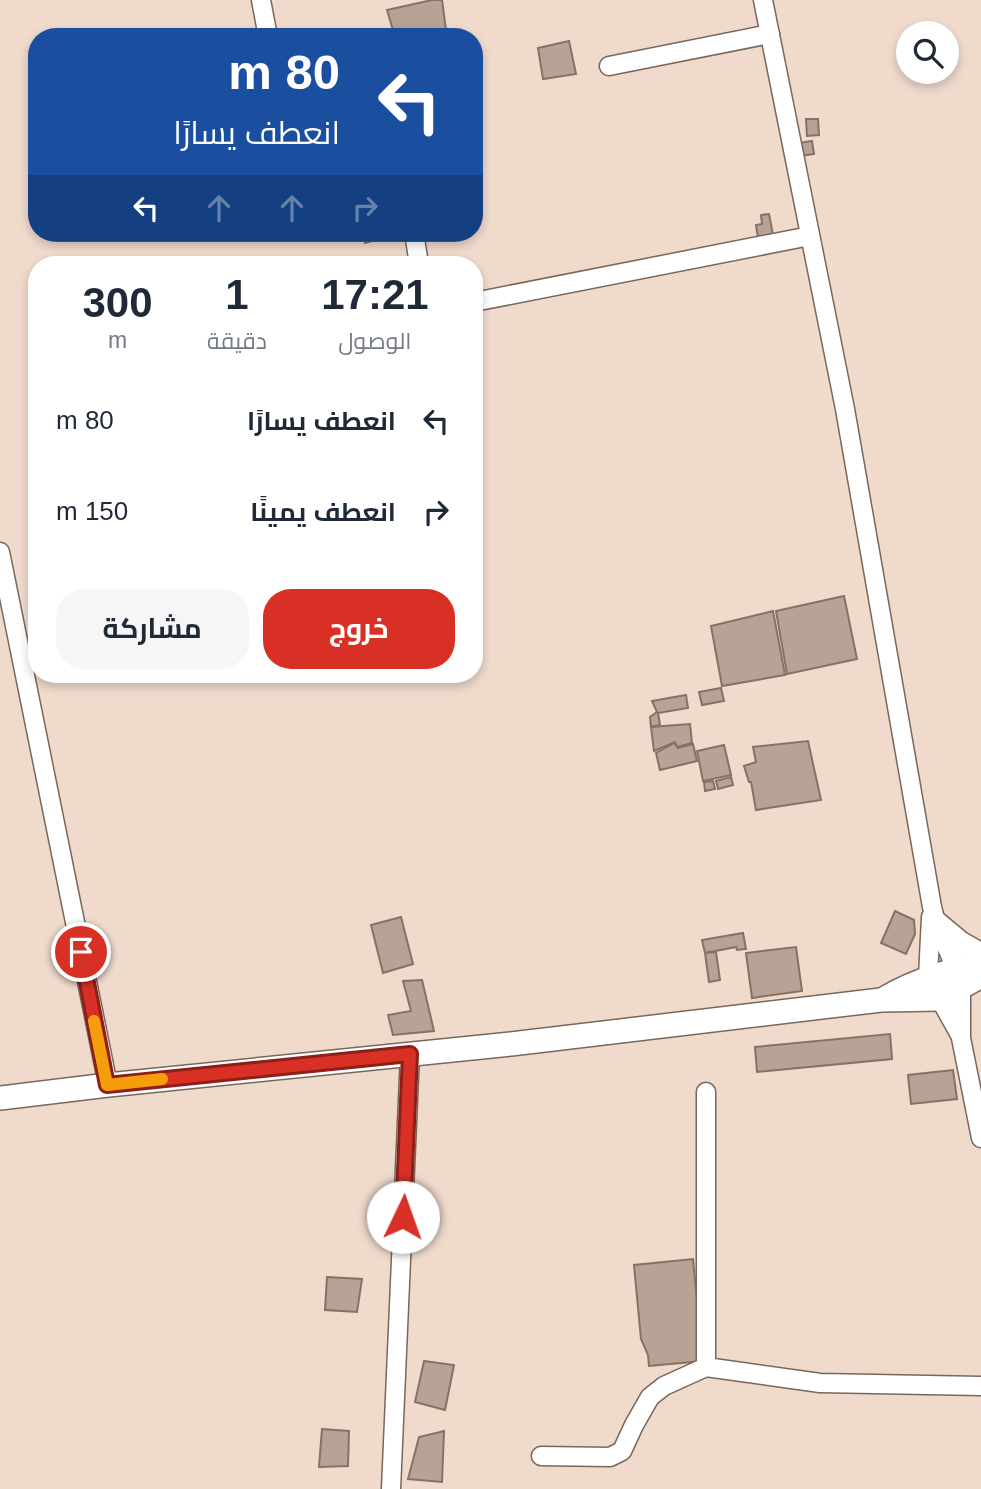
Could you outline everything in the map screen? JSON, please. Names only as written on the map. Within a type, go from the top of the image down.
[{"type":"street","points":[[261,0],[266,28]]},
{"type":"street","points":[[763,0],[845,409],[934,915],[952,985],[981,1138]]},
{"type":"street","points":[[609,66],[770,34]]},
{"type":"street","points":[[483,300],[810,236]]},
{"type":"street","points":[[0,552],[107,1085]]},
{"type":"street","points":[[934,915],[960,943],[981,955]]},
{"type":"street","points":[[928,977],[934,915]]},
{"type":"street","points":[[952,985],[981,963]]},
{"type":"street","points":[[0,1098],[511,1044],[881,1000],[981,976]]},
{"type":"street","points":[[881,1000],[928,977],[952,985]]},
{"type":"street","points":[[391,1489],[410,1054]]},
{"type":"street","points":[[706,1092],[706,1367]]},
{"type":"street","points":[[541,1456],[610,1457],[617,1454],[622,1451],[650,1397],[664,1386],[706,1367],[820,1383],[981,1386]]},
{"type":"building","points":[[442,0],[446,28],[392,28],[387,10]]},
{"type":"building","points":[[569,41],[576,74],[543,79],[538,48]]},
{"type":"building","points":[[806,119],[818,119],[819,135],[807,136]]},
{"type":"building","points":[[812,141],[814,154],[801,156],[799,143]]},
{"type":"building","points":[[769,214],[773,235],[758,238],[756,225],[762,224],[761,215]]},
{"type":"building","points":[[844,596],[857,659],[787,674],[776,611]]},
{"type":"building","points":[[773,611],[785,675],[722,686],[711,626]]},
{"type":"building","points":[[721,688],[724,701],[702,705],[699,692]]},
{"type":"building","points":[[686,695],[688,708],[658,713],[660,725],[651,727],[650,717],[657,712],[652,701]]},
{"type":"building","points":[[690,724],[692,743],[677,747],[675,742],[654,751],[651,727]]},
{"type":"building","points":[[808,741],[821,800],[756,810],[751,782],[744,766],[756,762],[753,747]]},
{"type":"building","points":[[674,743],[678,748],[693,744],[697,761],[660,770],[656,753]]},
{"type":"building","points":[[724,745],[731,775],[703,781],[697,751]]},
{"type":"building","points":[[731,777],[733,785],[718,789],[716,781]]},
{"type":"building","points":[[713,781],[715,789],[705,791],[704,782]]},
{"type":"building","points":[[895,911],[914,920],[915,934],[906,954],[881,943]]},
{"type":"building","points":[[401,917],[413,964],[383,973],[371,925]]},
{"type":"building","points":[[743,933],[746,949],[737,950],[736,947],[705,953],[702,940]]},
{"type":"building","points":[[796,947],[802,991],[752,998],[746,953]]},
{"type":"building","points":[[716,952],[720,980],[709,982],[705,953]]},
{"type":"building","points":[[422,980],[434,1031],[393,1035],[388,1015],[411,1011],[403,981]]},
{"type":"building","points":[[890,1034],[892,1059],[757,1072],[755,1047]]},
{"type":"building","points":[[953,1070],[957,1099],[911,1104],[908,1075]]},
{"type":"building","points":[[693,1259],[703,1361],[649,1366],[648,1355],[641,1339],[634,1265]]},
{"type":"building","points":[[327,1277],[362,1279],[357,1312],[325,1310]]},
{"type":"building","points":[[424,1361],[454,1365],[445,1410],[415,1402]]},
{"type":"building","points":[[322,1429],[349,1431],[348,1466],[319,1467]]},
{"type":"building","points":[[444,1431],[442,1482],[408,1479],[419,1437]]},
{"type":"slow traffic","points":[[94,1021],[107,1085],[162,1079]]},
{"type":"route","points":[[81,952],[107,1085],[410,1054],[403,1217]]}]
